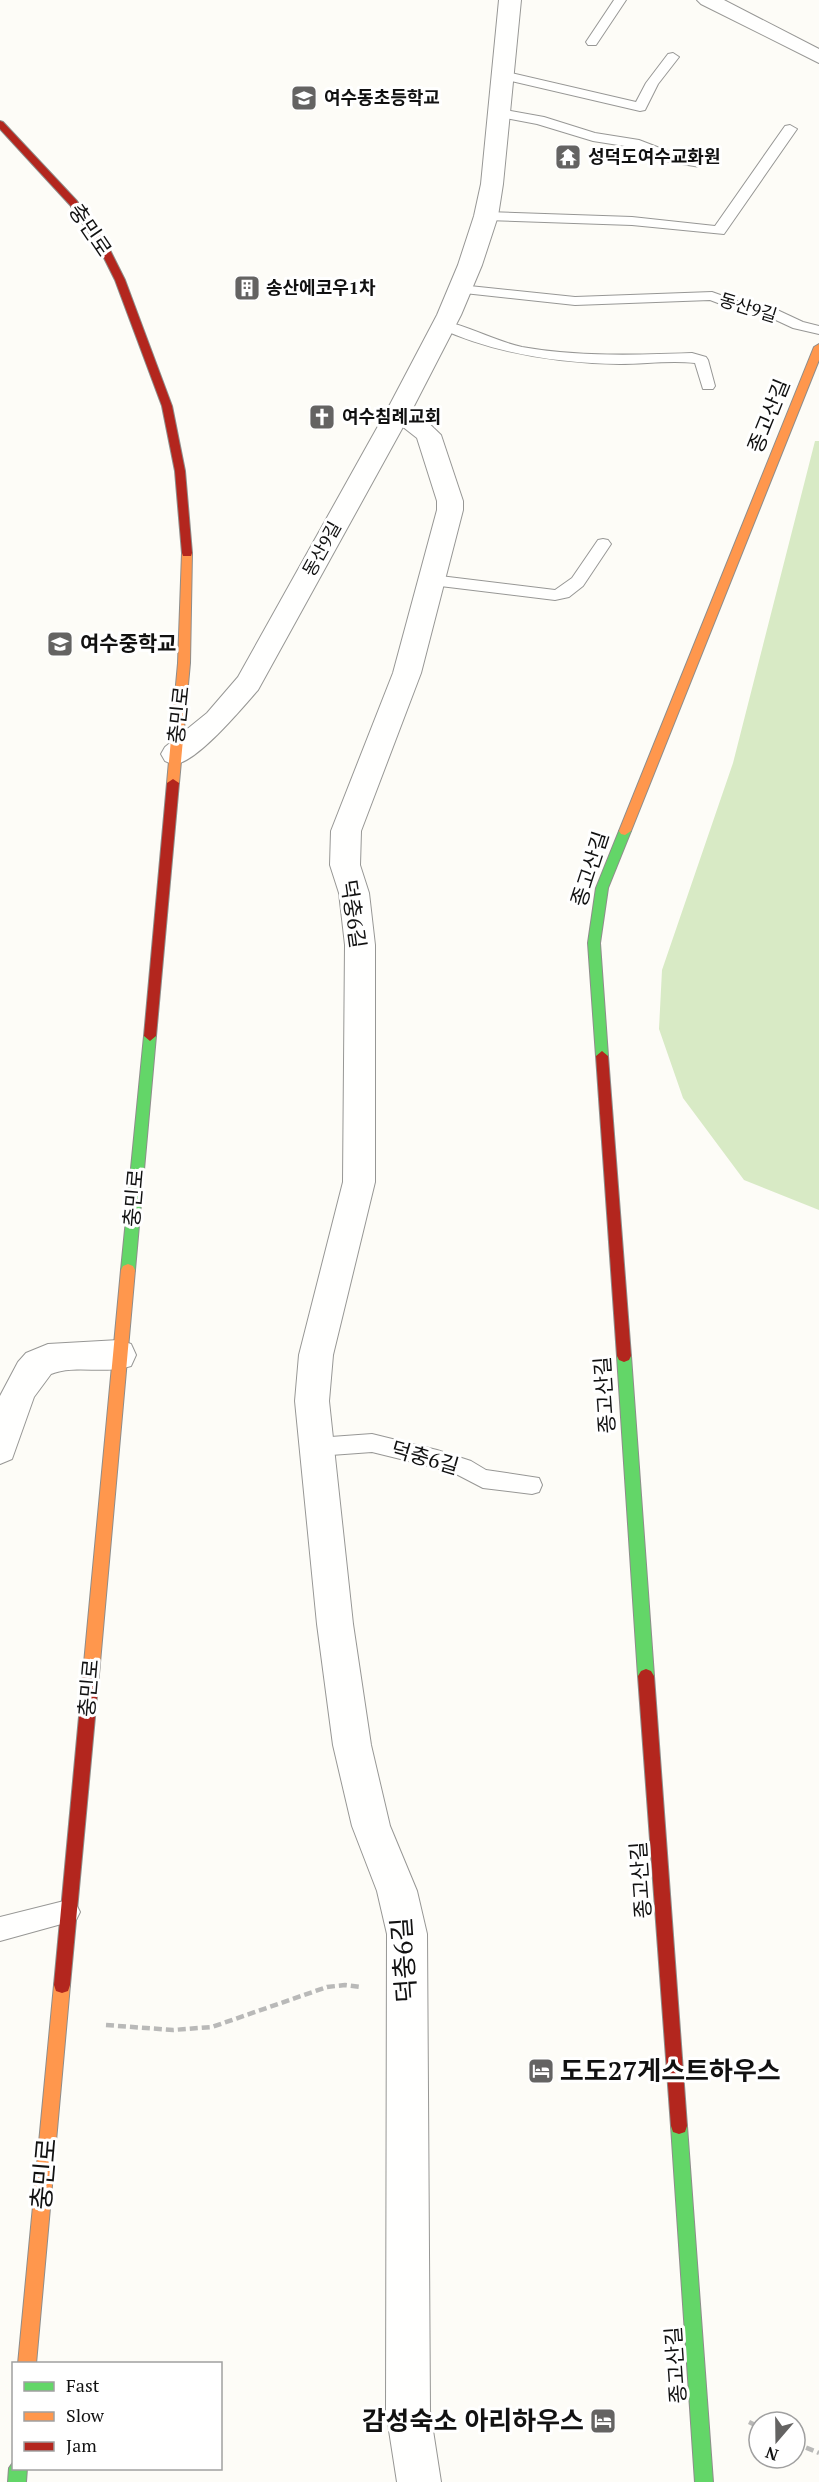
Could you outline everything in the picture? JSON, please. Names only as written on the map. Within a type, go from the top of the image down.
[{"type":"street","name":"동산9길","points":[[175,754],[217,720],[248,683],[399,410],[444,325],[460,289],[486,216],[492,184],[510,0]]},
{"type":"street","points":[[725,3],[819,57]]},
{"type":"street","name":"충민로","points":[[0,124],[44,169],[82,214],[110,257],[129,297],[167,404],[183,486],[189,574],[184,663],[27,2362]]},
{"type":"street","name":"종고산길","points":[[704,2482],[594,943],[602,888],[819,347]]},
{"type":"street","name":"덕충6길","points":[[399,410],[428,435],[450,501],[449,518],[407,673],[346,831],[345,865],[354,892],[360,945],[359,1182],[316,1355],[312,1401],[335,1624],[352,1745],[371,1826],[397,1891],[407,1934],[408,2411],[418,2482]]},
{"type":"street","points":[[0,1448],[21,1389],[28,1376],[42,1362],[55,1358],[119,1356]]},
{"type":"lane","points":[[592,42],[620,0]]},
{"type":"lane","points":[[503,75],[640,107],[652,84],[668,67],[673,57]]},
{"type":"lane","points":[[500,112],[539,120],[593,138],[634,143],[675,159],[700,163]]},
{"type":"lane","points":[[486,216],[526,219],[654,220],[719,231],[790,129]]},
{"type":"lane","name":"동산9길","points":[[460,289],[575,301],[712,297],[748,310],[768,312],[798,325],[819,330]]},
{"type":"lane","points":[[444,325],[500,346],[576,357],[692,357],[701,360],[708,386]]},
{"type":"lane","points":[[432,580],[555,595],[564,594],[574,586],[603,544]]},
{"type":"lane","name":"덕충6길","points":[[316,1447],[372,1443],[437,1459],[464,1468],[483,1479],[532,1485]]},
{"type":"lane","points":[[0,1929],[68,1912]]},
{"type":"path","points":[[58,2023],[190,2029],[214,2027],[328,1986],[353,1984],[407,2003]]},
{"type":"green space","points":[[815,441],[819,441],[819,1210],[744,1180],[683,1098],[659,1029],[662,970],[733,763]]},
{"type":"traffic: fast","points":[[602,1056],[594,943],[602,888],[625,831]]},
{"type":"traffic: fast","points":[[128,1270],[150,1036]]},
{"type":"traffic: fast","points":[[624,1356],[646,1676]]},
{"type":"traffic: fast","points":[[679,2126],[704,2482]]},
{"type":"traffic: fast","points":[[17,2482],[18,2470]]},
{"type":"traffic: slow","points":[[625,831],[819,347]]},
{"type":"traffic: slow","points":[[173,783],[184,663],[187,553]]},
{"type":"traffic: slow","points":[[91,1674],[128,1270]]},
{"type":"traffic: slow","points":[[27,2362],[62,1985]]},
{"type":"traffic: jam","points":[[0,124],[74,203],[104,248],[120,280],[167,406],[180,471],[187,553]]},
{"type":"traffic: jam","points":[[150,1036],[173,783]]},
{"type":"traffic: jam","points":[[602,1056],[624,1356]]},
{"type":"traffic: jam","points":[[62,1985],[91,1674]]},
{"type":"traffic: jam","points":[[646,1676],[679,2126]]},
{"type":"place","name":"여수동초등학교","points":[[304,98]]},
{"type":"place","name":"성덕도여수교화원","points":[[568,157]]},
{"type":"place","name":"송산에코우1차","points":[[247,288]]},
{"type":"place","name":"여수침례교회","points":[[322,417]]},
{"type":"place","name":"여수중학교","points":[[60,644]]},
{"type":"place","name":"도도27게스트하우스","points":[[541,2071]]},
{"type":"place","name":"감성숙소 아리하우스","points":[[603,2421]]}]
